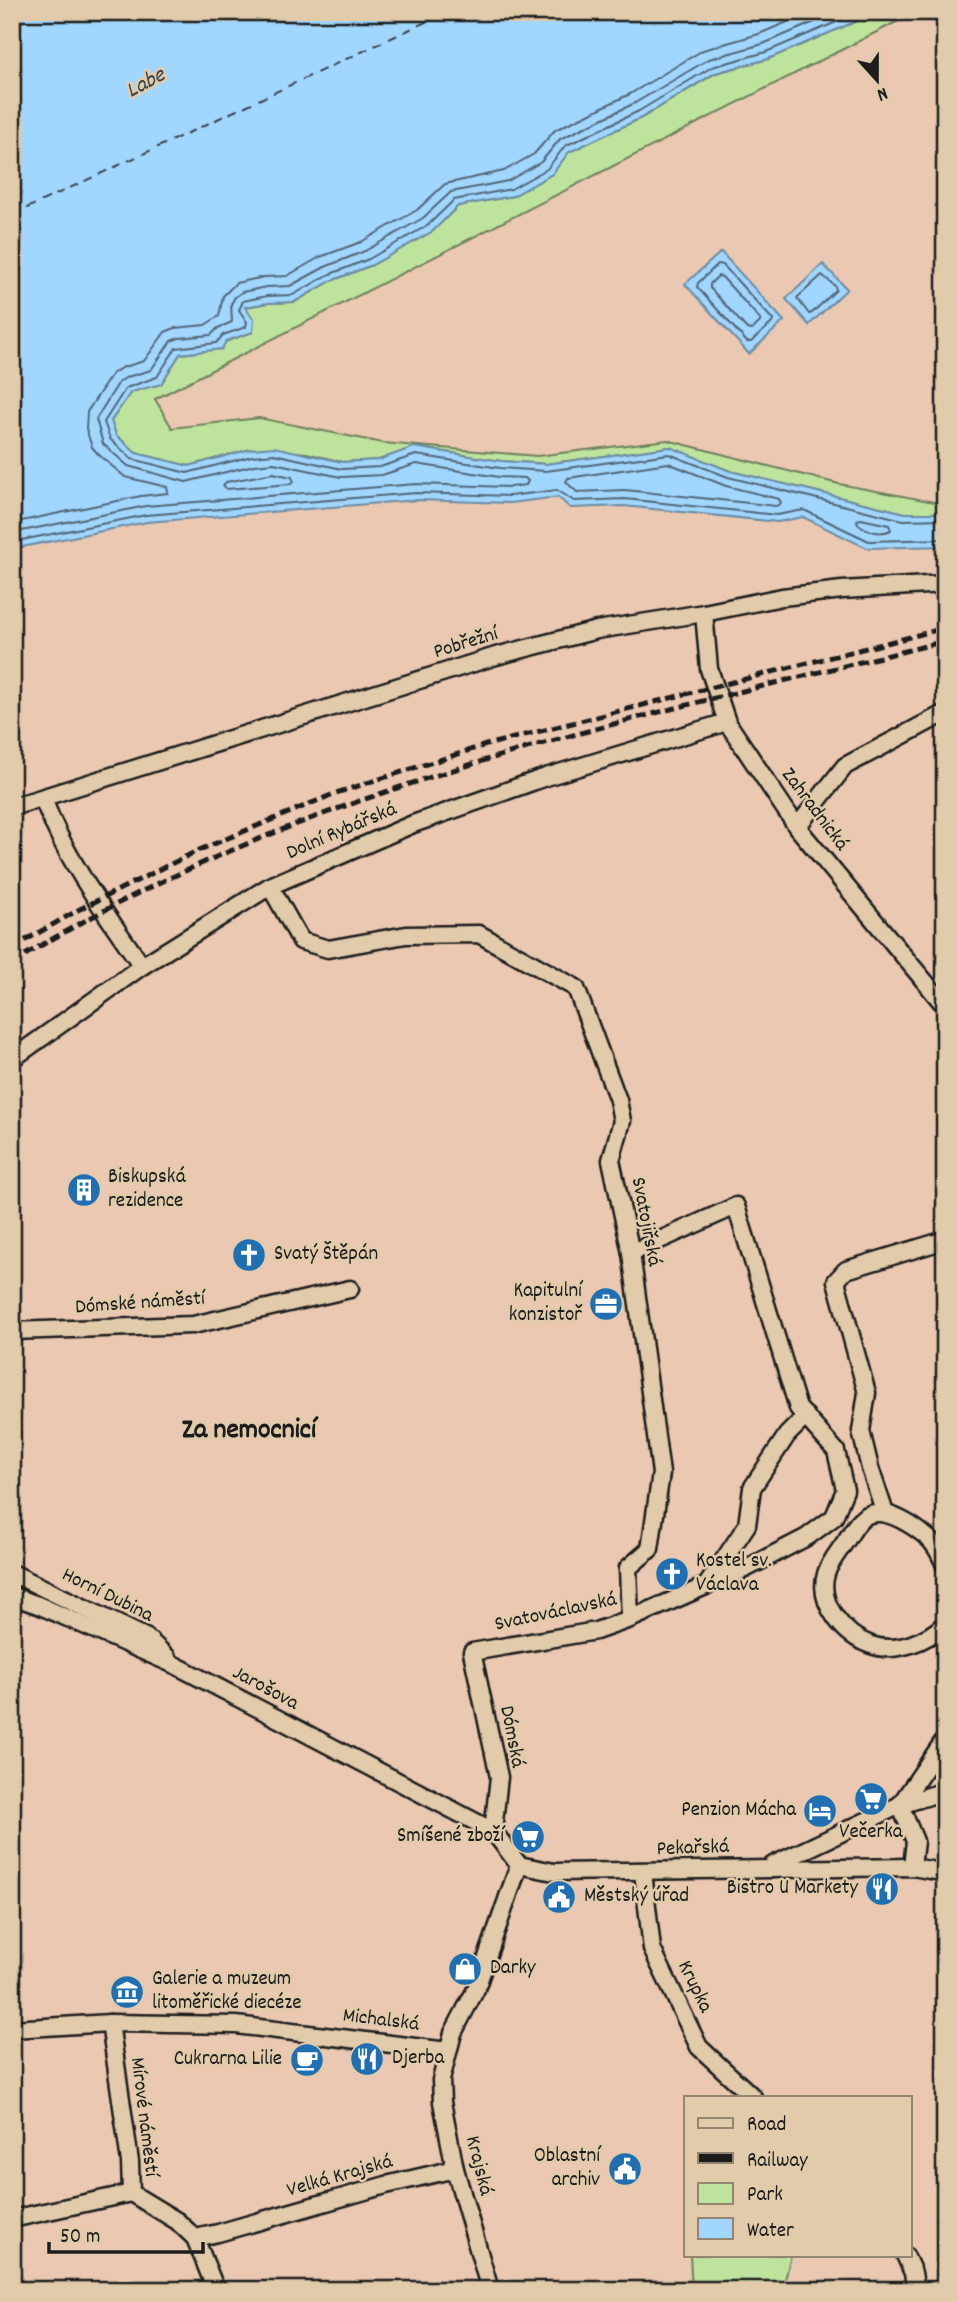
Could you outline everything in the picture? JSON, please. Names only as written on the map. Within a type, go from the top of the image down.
[{"type":"street","name":"Pobřežní","points":[[12,807],[496,656],[597,630],[782,597],[842,590],[945,584]]},
{"type":"street","name":"Zahradnická","points":[[704,613],[709,669],[727,722],[797,827],[945,1006]]},
{"type":"street","points":[[797,827],[845,766],[945,713]]},
{"type":"street","name":"Dolní Rybářská","points":[[12,1059],[142,965],[270,886],[413,824],[546,777],[727,722]]},
{"type":"street","points":[[43,798],[53,826],[110,920],[142,965]]},
{"type":"street","name":"Svatojiřská","points":[[270,886],[301,941],[328,949],[406,935],[479,934],[576,988],[618,1100],[622,1121],[611,1160],[631,1253],[661,1473],[650,1549],[628,1568],[630,1619]]},
{"type":"street","name":"Svatováclavská","points":[[472,1652],[596,1631],[706,1587],[807,1537],[834,1517],[845,1490],[836,1451],[798,1408],[736,1206],[631,1253]]},
{"type":"street","points":[[884,1513],[861,1432],[867,1393],[836,1281],[846,1270],[945,1240]]},
{"type":"street","name":"Dómské náměstí","points":[[12,1331],[193,1325],[350,1289]]},
{"type":"street","points":[[706,1587],[747,1525],[752,1488],[788,1435],[806,1416]]},
{"type":"street","points":[[945,1565],[929,1539],[884,1513],[868,1515],[858,1522],[826,1572],[824,1586],[833,1614],[855,1636],[869,1644],[885,1649],[911,1644],[934,1634],[945,1624]]},
{"type":"street","name":"Horní Dubina","points":[[12,1573],[147,1638],[177,1666]]},
{"type":"street","name":"Jarošova","points":[[12,1596],[177,1666],[493,1831]]},
{"type":"street","name":"Dómská","points":[[472,1652],[499,1777],[493,1831]]},
{"type":"street","points":[[900,1805],[945,1739]]},
{"type":"street","points":[[768,1868],[900,1805],[945,1791]]},
{"type":"street","points":[[900,1805],[915,1840],[912,1867]]},
{"type":"street","points":[[448,2051],[453,2033],[476,1989],[519,1865],[493,1831]]},
{"type":"street","name":"Pekařská","points":[[519,1865],[554,1872],[912,1867],[945,1875]]},
{"type":"street","name":"Krupka","points":[[643,1872],[652,1949],[699,2047],[752,2096]]},
{"type":"street","points":[[12,2029],[110,2023]]},
{"type":"street","name":"Michalská","points":[[110,2023],[236,2025],[448,2051]]},
{"type":"street","name":"Mírové náměstí","points":[[12,2218],[131,2193],[130,2162],[110,2023]]},
{"type":"street","name":"Krajská","points":[[448,2051],[441,2080],[442,2102],[455,2169],[490,2290]]},
{"type":"street","name":"Velká Krajská","points":[[195,2238],[218,2234],[386,2185],[455,2169]]},
{"type":"street","points":[[131,2193],[177,2221],[195,2238],[216,2290]]},
{"type":"street","points":[[905,2256],[913,2273],[916,2290]]},
{"type":"green space","points":[[878,12],[916,12],[155,399],[172,428],[259,418],[383,443],[537,456],[667,440],[839,484],[945,504],[945,513],[905,513],[730,471],[670,447],[546,464],[501,461],[414,447],[379,460],[342,462],[307,453],[251,449],[189,466],[136,453],[116,435],[111,421],[131,392],[161,384],[180,354],[197,352],[253,332],[245,307],[295,302],[331,281],[372,265],[433,231],[458,206],[513,196],[552,174],[569,152],[643,117],[716,73],[768,59]]},
{"type":"green space","points":[[690,2256],[791,2256],[785,2280],[800,2290],[692,2290]]},
{"type":"water","name":"Labe","points":[[12,12],[878,12],[768,59],[715,73],[643,117],[569,152],[552,174],[513,196],[458,206],[433,231],[372,265],[331,281],[294,302],[245,307],[254,320],[253,332],[226,341],[222,349],[180,354],[161,384],[131,392],[111,421],[116,435],[136,453],[189,466],[251,449],[274,447],[342,462],[379,460],[414,447],[501,461],[546,464],[670,447],[730,471],[905,513],[945,513],[945,546],[867,548],[803,517],[778,522],[624,506],[570,508],[558,497],[510,503],[417,500],[147,522],[12,549]]},
{"type":"water","points":[[721,252],[784,321],[749,354],[685,284]]},
{"type":"water","points":[[823,264],[847,289],[809,325],[786,299]]},
{"type":"ferry route","points":[[12,215],[447,12]]},
{"type":"railway","points":[[12,948],[78,910],[197,851],[336,793],[486,745],[945,628]]},
{"type":"railway","points":[[12,963],[121,902],[233,850],[348,805],[465,766],[584,732],[945,641]]},
{"type":"place","name":"Biskupská rezidence","points":[[84,1190]]},
{"type":"place","name":"Svatý Štěpán","points":[[249,1255]]},
{"type":"place","name":"Kapitulní konzistoř","points":[[606,1304]]},
{"type":"place","name":"Kostel sv. Václava","points":[[672,1574]]},
{"type":"place","name":"Večerka","points":[[871,1799]]},
{"type":"place","name":"Penzion Mácha","points":[[820,1811]]},
{"type":"place","name":"Smíšené zboží","points":[[528,1837]]},
{"type":"place","name":"Bistro U Markety","points":[[882,1889]]},
{"type":"place","name":"Městský úřad","points":[[559,1897]]},
{"type":"place","name":"Darky","points":[[465,1969]]},
{"type":"place","name":"Galerie a muzeum litoměřické diecéze","points":[[127,1992]]},
{"type":"place","name":"Djerba","points":[[367,2059]]},
{"type":"place","name":"Cukrarna Lilie","points":[[307,2060]]},
{"type":"place","name":"Oblastní archiv","points":[[625,2169]]},
{"type":"district","name":"Za nemocnicí","points":[[249,1432]]}]
